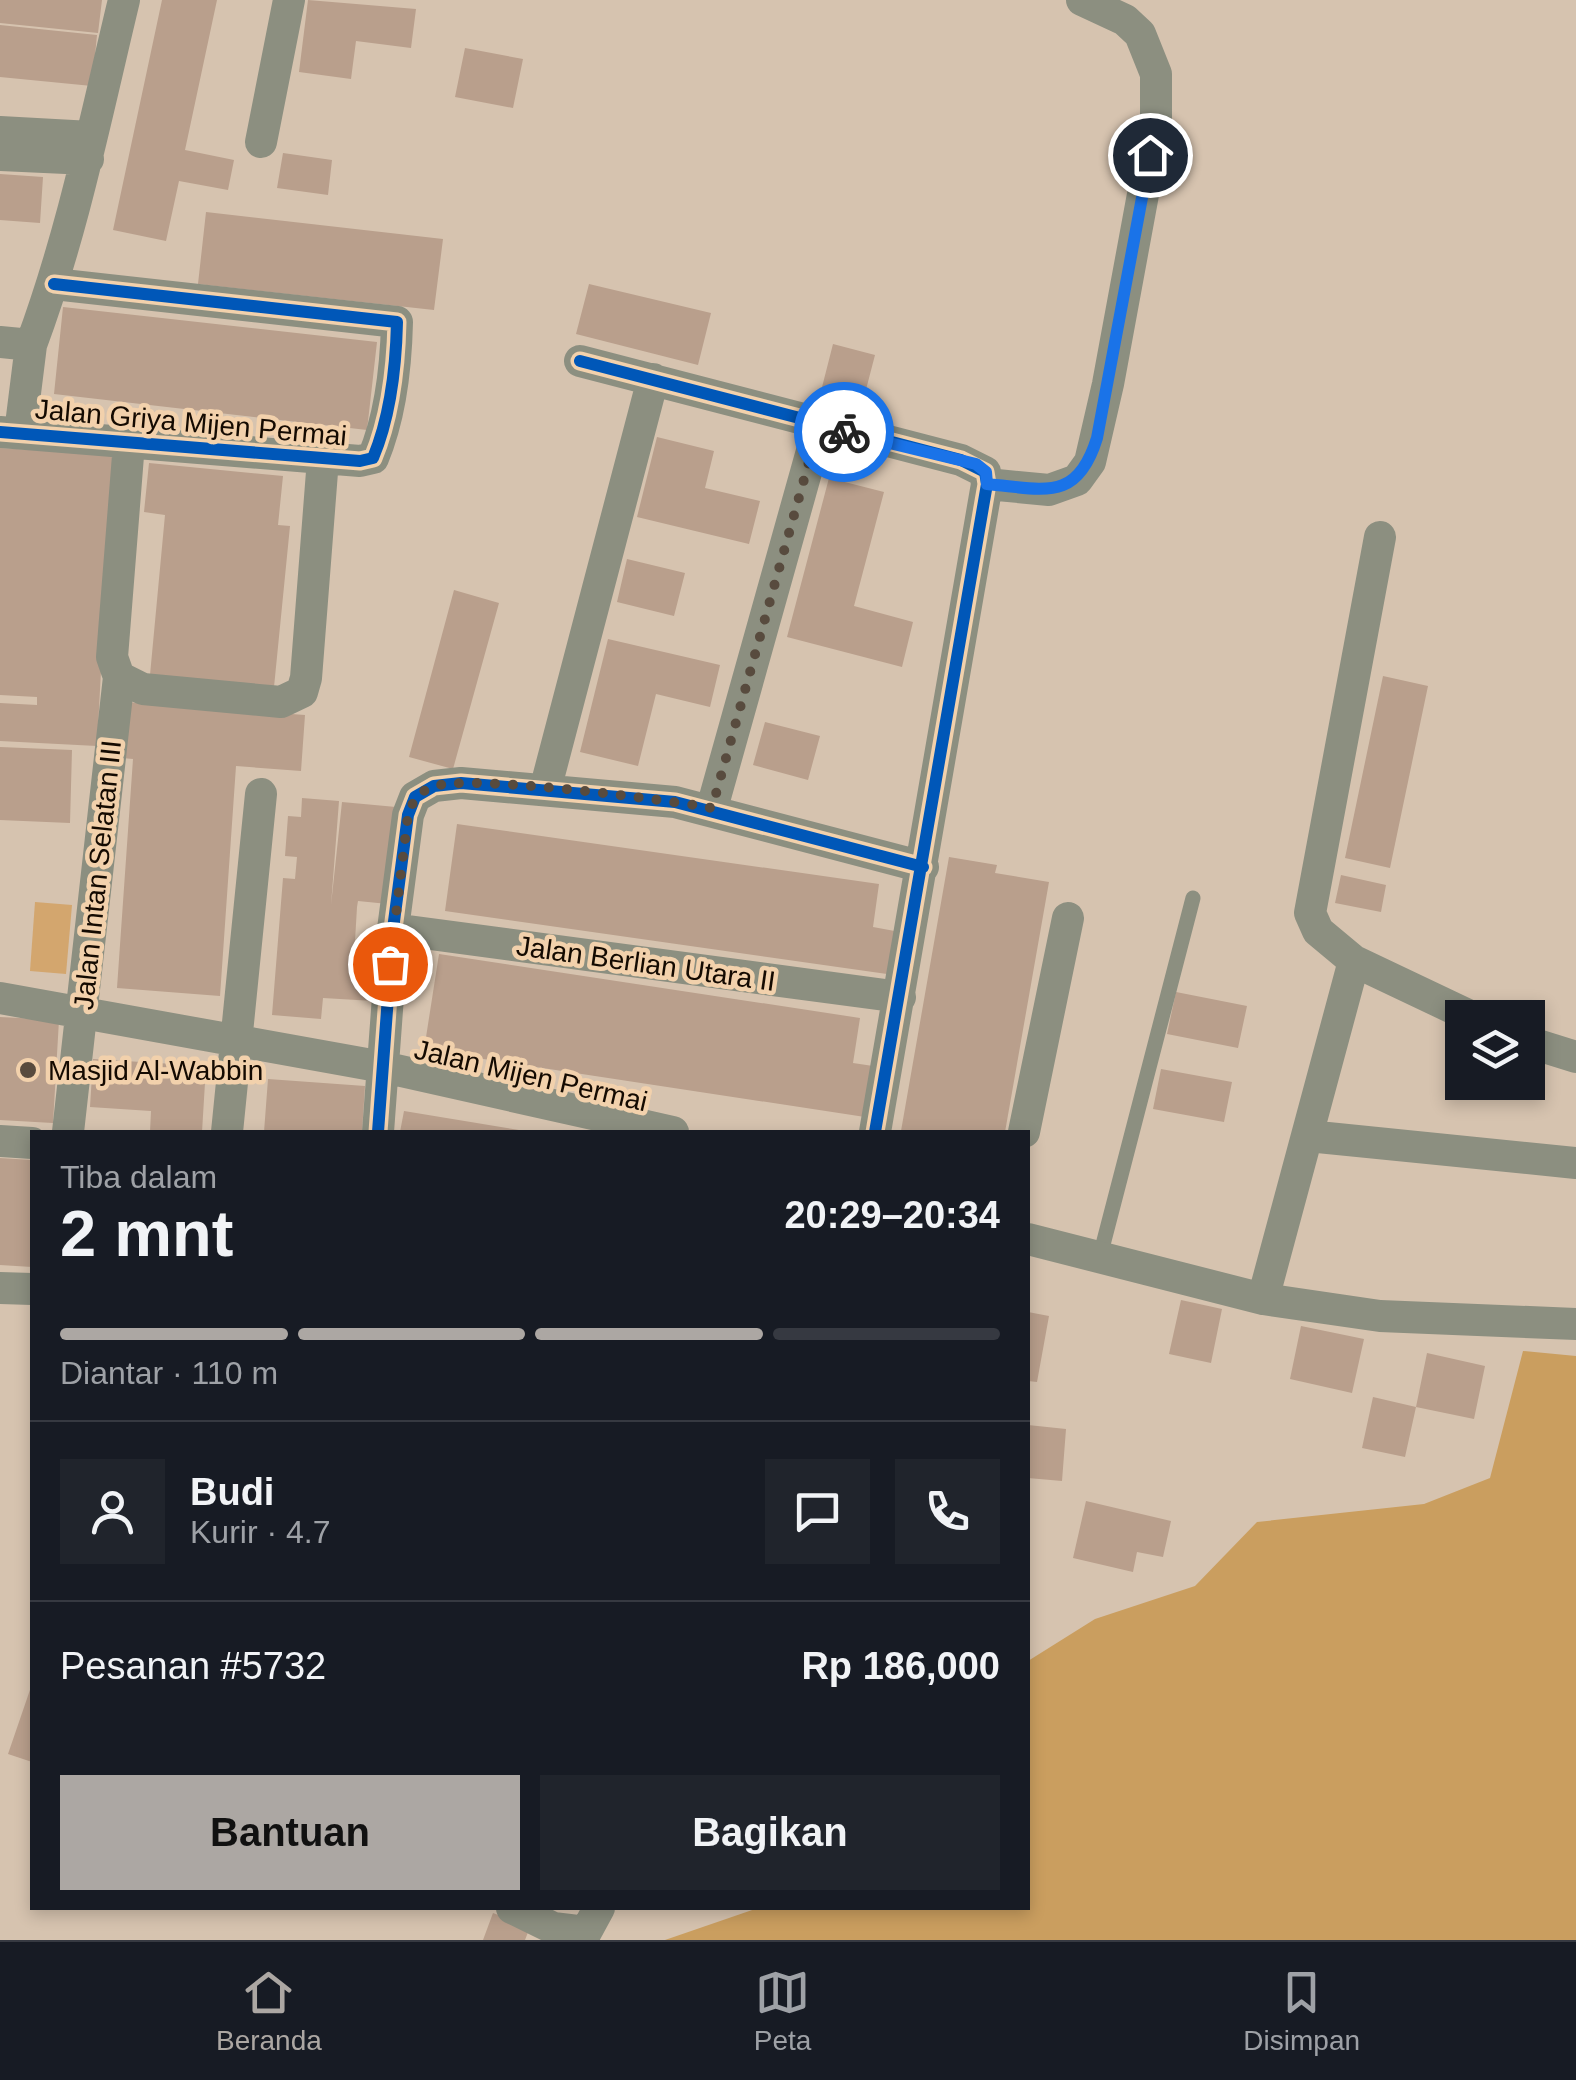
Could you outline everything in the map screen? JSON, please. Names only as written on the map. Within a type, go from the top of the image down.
[{"type":"street","name":"Jalan Griya Mijen Permai","points":[[54,284],[397,322],[392,388],[373,458],[323,459],[10,432],[16,343],[54,284],[124,0]]},
{"type":"street","points":[[261,142],[288,0]]},
{"type":"street","points":[[987,484],[1050,490],[1077,480],[1090,462],[1108,384],[1156,124],[1156,74],[1140,34],[1125,20],[1082,0]]},
{"type":"street","points":[[0,132],[90,148]]},
{"type":"street","points":[[0,155],[90,148]]},
{"type":"street","points":[[580,361],[976,464],[986,472],[923,866],[875,1130]]},
{"type":"street","points":[[545,790],[602,558],[653,379]]},
{"type":"street","points":[[712,808],[819,426]]},
{"type":"street","name":"Jalan Griya Mijen Permai","points":[[129,443],[112,657],[119,677],[143,689],[281,702],[302,692],[323,459]]},
{"type":"street","points":[[1380,536],[1310,912],[1318,931],[1354,961],[1445,1004]]},
{"type":"street","name":"Jalan Intan Selatan III","points":[[68,1130],[119,677]]},
{"type":"street","points":[[378,1130],[393,930],[408,815],[415,797],[434,786],[461,782],[712,808],[923,866]]},
{"type":"street","points":[[227,1130],[261,794]]},
{"type":"street","points":[[1024,1130],[1068,918]]},
{"type":"street","name":"Jalan Berlian Utara II","points":[[393,930],[900,997]]},
{"type":"street","points":[[1263,1299],[1354,961]]},
{"type":"street","name":"Jalan Mijen Permai","points":[[0,998],[383,1067],[664,1130]]},
{"type":"street","points":[[1545,1047],[1576,1056]]},
{"type":"street","points":[[1308,1136],[1576,1163]]},
{"type":"street","points":[[0,1142],[30,1143]]},
{"type":"street","points":[[1030,1240],[1263,1299],[1380,1316],[1576,1324]]},
{"type":"street","points":[[0,1288],[30,1289]]},
{"type":"street","points":[[516,1910],[553,1928],[586,1932],[598,1910]]},
{"type":"lane","points":[[1098,1260],[1193,898]]},
{"type":"shaded area","points":[[35,902],[72,905],[66,974],[30,971]]},
{"type":"shaded area","points":[[1523,1351],[1576,1356],[1576,1940],[665,1940],[752,1910],[1030,1910],[1030,1660],[1095,1619],[1195,1586],[1257,1522],[1424,1504],[1490,1478]]},
{"type":"building","points":[[0,0],[102,0],[98,33],[0,23]]},
{"type":"building","points":[[162,0],[217,0],[185,150],[234,160],[228,190],[179,181],[166,241],[113,230]]},
{"type":"building","points":[[308,0],[416,9],[411,48],[356,41],[351,79],[299,72]]},
{"type":"building","points":[[0,25],[97,35],[92,86],[0,77]]},
{"type":"building","points":[[465,48],[523,59],[513,108],[455,97]]},
{"type":"building","points":[[283,153],[332,160],[328,195],[277,188]]},
{"type":"building","points":[[0,174],[43,177],[40,223],[0,220]]},
{"type":"building","points":[[206,212],[443,239],[434,310],[198,284]]},
{"type":"building","points":[[589,284],[711,313],[698,365],[576,334]]},
{"type":"building","points":[[63,307],[377,342],[367,430],[54,394]]},
{"type":"building","points":[[833,344],[875,355],[862,405],[820,395]]},
{"type":"building","points":[[657,437],[714,451],[705,488],[760,501],[749,544],[637,517]]},
{"type":"building","points":[[0,448],[120,455],[110,503],[97,746],[0,741],[0,703],[37,705],[37,697],[0,695]]},
{"type":"building","points":[[149,463],[283,476],[278,525],[290,526],[274,687],[150,675],[165,515],[144,512]]},
{"type":"building","points":[[829,478],[884,492],[854,606],[913,622],[902,667],[787,637]]},
{"type":"building","points":[[627,559],[685,573],[674,616],[617,602]]},
{"type":"building","points":[[454,590],[499,603],[453,769],[409,757]]},
{"type":"building","points":[[608,639],[720,665],[710,707],[656,694],[638,766],[580,752]]},
{"type":"building","points":[[1383,676],[1428,686],[1390,868],[1345,858]]},
{"type":"building","points":[[126,702],[305,715],[301,771],[236,766],[220,996],[117,988],[133,759],[122,758]]},
{"type":"building","points":[[765,722],[820,736],[808,780],[753,765]]},
{"type":"building","points":[[0,747],[72,750],[70,823],[0,820]]},
{"type":"building","points":[[302,798],[339,801],[331,905],[342,802],[396,807],[388,904],[358,901],[357,907],[354,958],[377,960],[374,1001],[323,998],[321,1019],[272,1015],[283,878],[295,879],[297,857],[285,856],[288,816],[301,817]]},
{"type":"building","points":[[457,824],[879,884],[873,927],[900,932],[894,975],[445,911]]},
{"type":"building","points":[[949,857],[997,865],[995,873],[1049,882],[1005,1130],[901,1130]]},
{"type":"building","points":[[1341,875],[1386,885],[1381,912],[1335,903]]},
{"type":"building","points":[[439,954],[860,1018],[853,1063],[873,1066],[865,1117],[424,1050]]},
{"type":"building","points":[[1176,992],[1247,1006],[1238,1048],[1167,1034]]},
{"type":"building","name":"Masjid Al-Wabbin","points":[[0,1017],[59,1020],[53,1123],[0,1120]]},
{"type":"building","points":[[93,1059],[206,1066],[202,1130],[150,1130],[151,1111],[90,1107]]},
{"type":"building","points":[[1161,1069],[1232,1082],[1224,1122],[1153,1109]]},
{"type":"building","points":[[268,1079],[365,1086],[362,1130],[264,1130]]},
{"type":"building","points":[[404,1111],[519,1130],[400,1130]]},
{"type":"building","points":[[0,1158],[30,1160],[30,1267],[0,1265]]},
{"type":"building","points":[[1181,1300],[1222,1309],[1211,1363],[1169,1354]]},
{"type":"building","points":[[1030,1312],[1049,1316],[1037,1382],[1030,1381]]},
{"type":"building","points":[[1301,1326],[1364,1339],[1352,1393],[1290,1379]]},
{"type":"building","points":[[1427,1353],[1485,1366],[1474,1419],[1416,1407]]},
{"type":"building","points":[[1373,1397],[1416,1407],[1405,1457],[1362,1448]]},
{"type":"building","points":[[1030,1425],[1066,1429],[1062,1481],[1030,1478]]},
{"type":"building","points":[[1086,1501],[1171,1521],[1163,1557],[1137,1552],[1133,1572],[1073,1558]]},
{"type":"building","points":[[30,1690],[30,1761],[8,1754]]},
{"type":"building","points":[[493,1913],[530,1927],[525,1940],[483,1940]]},
{"type":"cycle path","points":[[0,432],[360,461],[373,458],[379,442],[391,391],[397,322],[54,284]]},
{"type":"cycle path","points":[[580,361],[961,460],[985,472],[987,484],[875,1130]]},
{"type":"cycle path","points":[[378,1130],[393,929],[408,815],[415,797],[434,786],[461,783],[675,802],[923,867]]},
{"type":"way so far","points":[[390,964],[408,815],[415,797],[434,786],[461,782],[712,808],[819,426],[844,432]]},
{"type":"place","name":"Masjid Al-Wabbin","points":[[28,1070]]},
{"type":"route","points":[[844,432],[976,464],[986,472],[987,484],[1050,490],[1077,480],[1090,462],[1097,438],[1150,155]]}]
